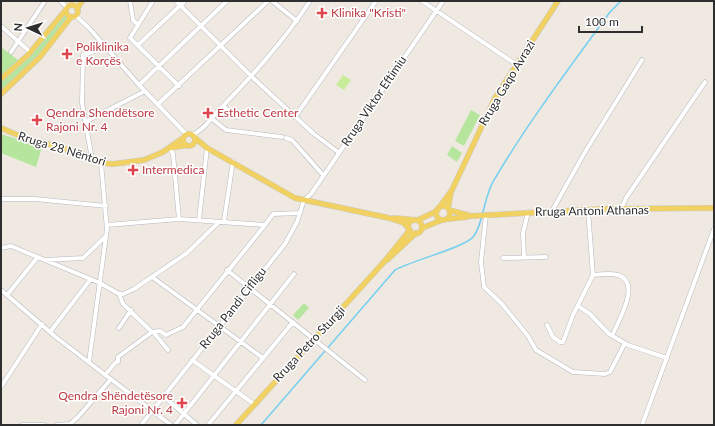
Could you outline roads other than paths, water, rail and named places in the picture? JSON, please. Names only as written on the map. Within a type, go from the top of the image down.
[{"type":"main road","points":[[1,94],[40,58],[74,16],[82,1]]},
{"type":"main road","name":"Rruga Gaqo Avrazi","points":[[438,210],[452,190],[488,111],[558,1]]},
{"type":"main road","points":[[69,6],[77,9]]},
{"type":"main road","points":[[69,6],[67,16],[74,16]]},
{"type":"main road","points":[[1,79],[30,52],[69,6]]},
{"type":"main road","name":"Rruga 28 Nëntori","points":[[1,128],[20,136],[83,154],[101,163],[135,162],[153,157],[189,136],[207,148],[233,161],[296,198],[389,218],[404,223],[409,230]]},
{"type":"main road","points":[[189,136],[194,143],[189,145],[184,144],[189,136]]},
{"type":"main road","name":"Rruga 28 Nëntori","points":[[170,148],[189,145],[207,148]]},
{"type":"main road","name":"Rruga Gaqo Avrazi","points":[[449,209],[452,190]]},
{"type":"main road","points":[[418,220],[422,224],[420,232],[416,233],[409,230],[410,222],[418,220],[444,206],[449,209],[450,215],[445,220],[437,217],[438,210]]},
{"type":"main road","name":"Rruga Antoni Athanas","points":[[422,228],[445,220],[471,216],[528,212],[714,208]]},
{"type":"main road","name":"Rruga Antoni Athanas","points":[[449,209],[471,216]]},
{"type":"main road","name":"Rruga 28 Nëntori","points":[[389,218],[418,220]]},
{"type":"main road","name":"Rruga Petro Sturgji","points":[[236,425],[384,263],[409,230]]},
{"type":"main road","name":"Rruga Petro Sturgji","points":[[384,263],[395,255],[416,233]]},
{"type":"street","points":[[11,52],[45,1]]},
{"type":"street","points":[[60,1],[69,6]]},
{"type":"street","points":[[130,1],[134,20],[138,25]]},
{"type":"street","points":[[153,1],[130,38],[179,86]]},
{"type":"street","points":[[176,1],[202,25],[251,76],[338,152]]},
{"type":"street","points":[[138,45],[185,1]]},
{"type":"street","points":[[139,85],[227,1]]},
{"type":"street","points":[[158,104],[179,86],[268,1]]},
{"type":"street","points":[[272,1],[297,21]]},
{"type":"street","points":[[74,16],[106,47],[139,85],[189,136],[197,133],[251,76],[283,40],[310,1]]},
{"type":"street","points":[[295,116],[376,1]]},
{"type":"street","points":[[422,1],[517,65]]},
{"type":"street","name":"Rruga Viktor Eftimiu","points":[[304,200],[311,194],[338,152],[443,1]]},
{"type":"street","points":[[1,26],[30,52]]},
{"type":"street","points":[[92,158],[82,103],[83,55],[106,47]]},
{"type":"street","points":[[552,211],[585,152],[642,60]]},
{"type":"street","points":[[621,209],[626,198],[705,82]]},
{"type":"street","points":[[85,122],[145,91]]},
{"type":"street","points":[[223,106],[237,117]]},
{"type":"street","points":[[211,118],[226,130],[284,137],[292,140],[323,175]]},
{"type":"street","points":[[170,148],[173,154],[179,219]]},
{"type":"street","points":[[199,220],[207,148]]},
{"type":"street","points":[[119,294],[126,293],[152,278],[188,253],[221,221],[233,161]]},
{"type":"street","points":[[88,362],[107,235],[106,206],[101,163]]},
{"type":"street","points":[[1,199],[35,199],[106,206]]},
{"type":"street","name":"Rruga Pandi Cifligu","points":[[141,425],[218,326],[285,244],[300,213],[304,200]]},
{"type":"street","points":[[547,325],[552,337],[560,342],[563,342],[593,275],[588,210]]},
{"type":"street","points":[[524,258],[523,233],[528,212]]},
{"type":"street","points":[[105,375],[116,362],[118,362],[118,357],[153,332],[160,331],[166,335],[184,327],[227,270],[273,214],[300,213]]},
{"type":"street","points":[[485,215],[481,262],[484,286],[502,304],[528,336],[536,350],[573,372],[605,374],[610,372],[625,343]]},
{"type":"street","points":[[107,225],[179,219],[265,225]]},
{"type":"street","points":[[642,425],[714,229]]},
{"type":"street","points":[[45,260],[83,258],[107,235]]},
{"type":"street","points":[[1,248],[11,246],[100,283],[119,294],[123,304],[153,332],[168,350]]},
{"type":"street","points":[[503,258],[546,257]]},
{"type":"street","points":[[7,295],[38,258]]},
{"type":"street","points":[[227,270],[365,380]]},
{"type":"street","points":[[175,425],[294,274]]},
{"type":"street","points":[[593,275],[617,275],[624,278],[628,284],[628,297],[612,336]]},
{"type":"street","points":[[152,278],[263,358]]},
{"type":"street","points":[[50,332],[90,280]]},
{"type":"street","points":[[1,290],[50,332],[171,425]]},
{"type":"street","points":[[578,306],[590,314],[612,336],[625,343],[667,358]]},
{"type":"street","points":[[119,328],[131,310]]},
{"type":"street","points":[[208,425],[293,322]]},
{"type":"street","points":[[1,387],[3,381],[42,324]]},
{"type":"street","points":[[192,360],[254,404]]},
{"type":"street","points":[[57,425],[70,424],[111,379]]},
{"type":"street","points":[[164,397],[197,425]]},
{"type":"street","points":[[22,425],[44,425]]},
{"type":"waterway","points":[[261,425],[395,270],[460,245],[473,237],[479,226],[491,186],[507,158],[610,12],[621,1]]},
{"type":"place","name":"Klinika \"Kristi\"","points":[[322,13]]},
{"type":"place","name":"Poliklinika e Korçës","points":[[67,54]]},
{"type":"place","name":"Esthetic Center","points":[[208,113]]},
{"type":"place","name":"Qendra Shendëtsore Rajoni Nr. 4","points":[[37,120]]},
{"type":"place","name":"Intermedica","points":[[133,170]]},
{"type":"place","name":"Qendra Shëndetësore Rajoni Nr. 4","points":[[182,403]]}]
